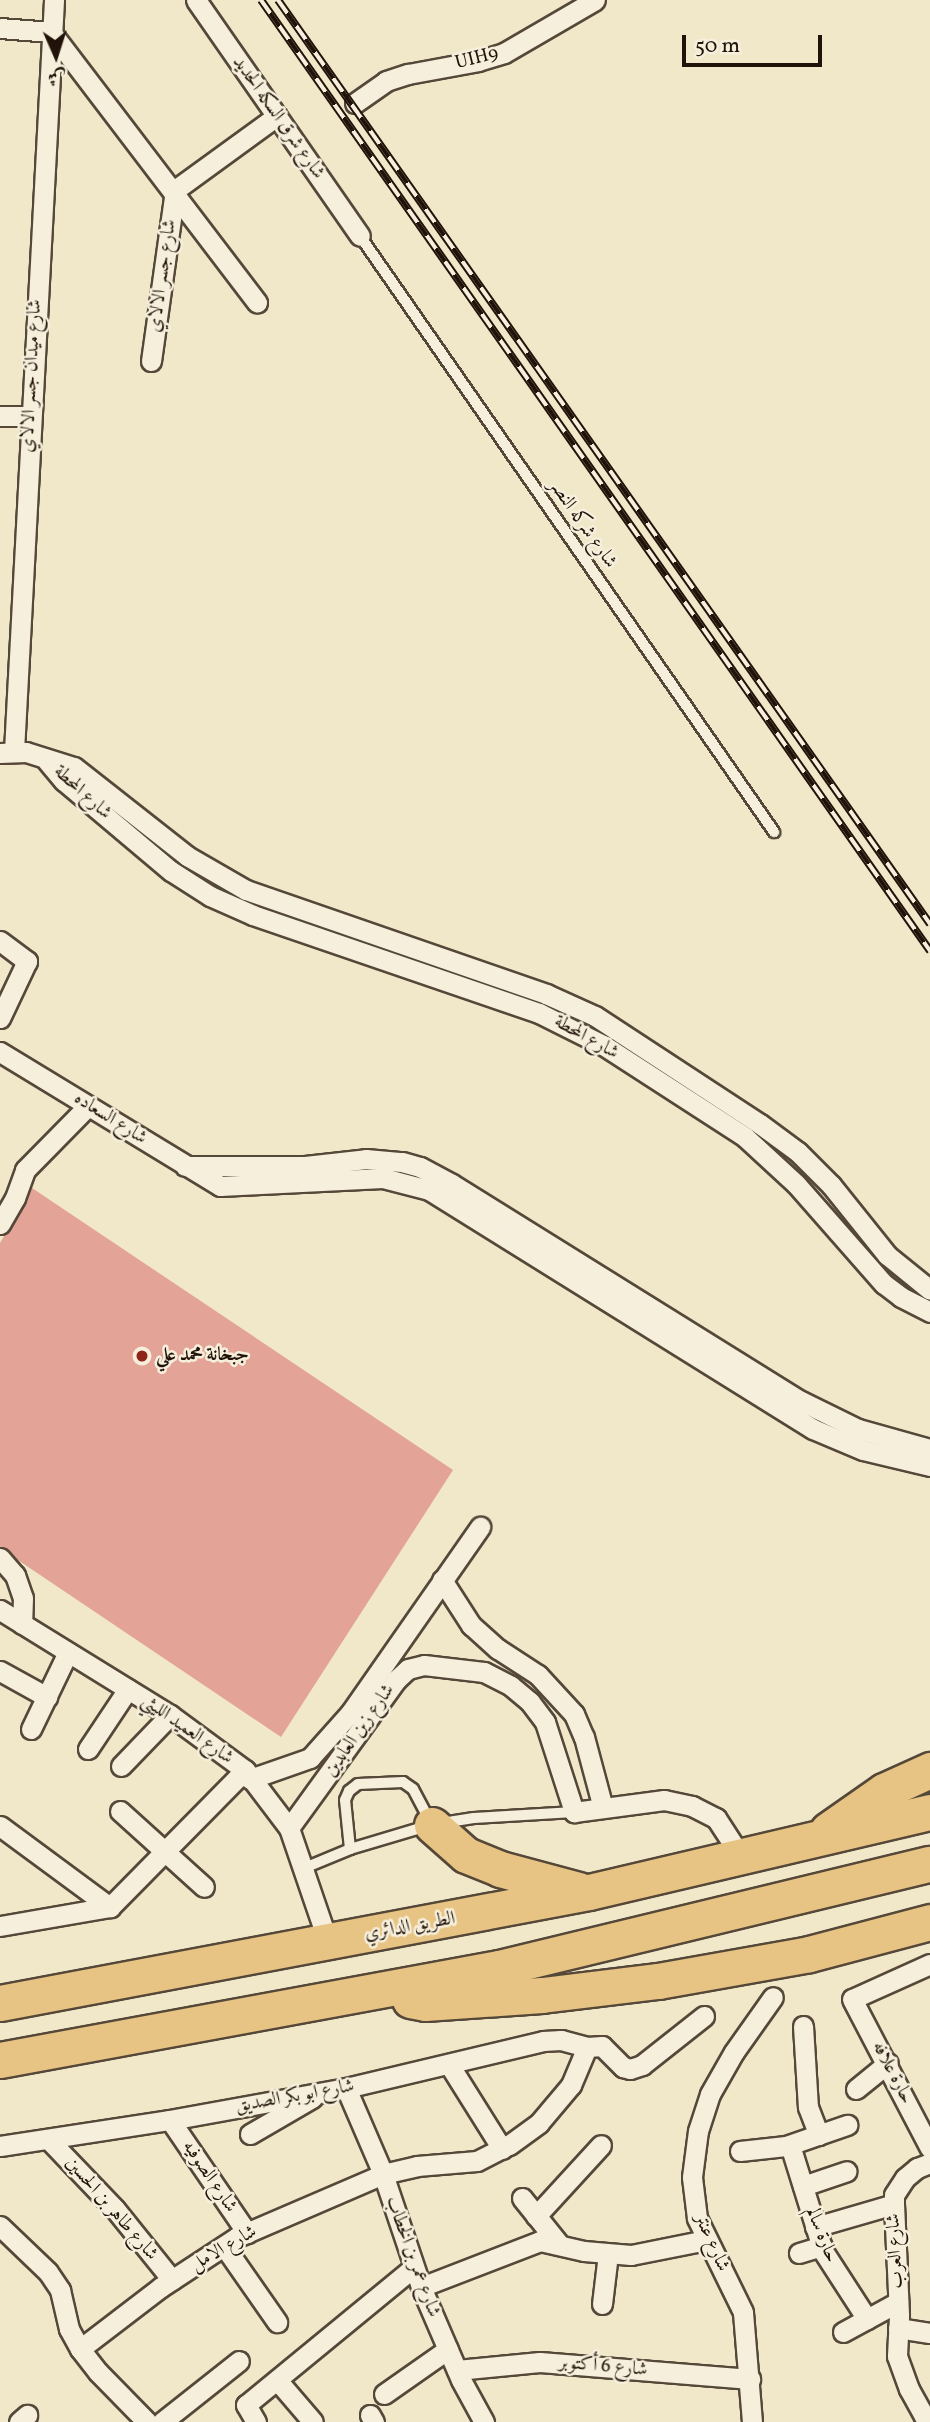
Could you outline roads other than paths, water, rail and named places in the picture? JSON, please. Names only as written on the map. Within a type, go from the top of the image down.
[{"type":"highway","name":"الطريق الدائري","points":[[817,1839],[852,1810],[930,1770]]},
{"type":"highway","name":"الطريق الدائري","points":[[0,2003],[589,1892],[930,1812]]},
{"type":"highway","points":[[432,1825],[466,1856],[537,1880],[589,1892]]},
{"type":"highway","points":[[0,2060],[499,1968],[930,1864]]},
{"type":"highway","points":[[365,1992],[425,2003],[600,1989],[716,1972],[809,1954],[930,1922]]},
{"type":"street","name":"شارع ميدان جسر الالاي","points":[[7,752],[54,0]]},
{"type":"street","name":"شارع شرق السكه الحديد","points":[[196,0],[360,236]]},
{"type":"street","name":"UIH9","points":[[355,103],[386,81],[504,53],[594,0]]},
{"type":"street","points":[[0,28],[51,32]]},
{"type":"street","name":"شارع جسر الالاي","points":[[51,32],[257,302]]},
{"type":"street","points":[[174,190],[277,116]]},
{"type":"street","name":"شارع جسر الالاي","points":[[151,361],[174,190]]},
{"type":"street","points":[[0,416],[30,416]]},
{"type":"street","points":[[7,752],[26,752],[47,761]]},
{"type":"street","name":"شارع المحطة","points":[[47,761],[74,767],[187,856],[236,886],[547,994],[617,1030],[798,1152],[831,1185],[887,1255],[930,1290]]},
{"type":"street","name":"شارع المحطة","points":[[47,761],[64,781],[171,871],[210,896],[253,915],[539,1013],[603,1045],[745,1137],[796,1184],[884,1284],[930,1312]]},
{"type":"street","points":[[0,941],[27,961],[0,1018]]},
{"type":"street","name":"شارع السعاده","points":[[0,1052],[220,1186],[306,1173]]},
{"type":"street","points":[[0,1224],[15,1198],[25,1170],[88,1106]]},
{"type":"street","points":[[306,1173],[384,1159],[436,1174],[801,1401],[858,1429],[930,1449]]},
{"type":"street","points":[[185,1166],[383,1178],[429,1190],[813,1429],[863,1450],[930,1466]]},
{"type":"street","name":"شارع زين العابدين","points":[[110,1907],[164,1851],[247,1775],[310,1758],[351,1712],[480,1527]]},
{"type":"street","points":[[0,1558],[15,1574],[23,1598],[22,1624]]},
{"type":"street","points":[[442,1580],[471,1625],[498,1649],[538,1675],[574,1714],[584,1737],[603,1808]]},
{"type":"street","name":"شارع العميد الليثي","points":[[0,1610],[170,1715],[247,1775],[289,1828],[328,1942]]},
{"type":"street","points":[[484,1672],[498,1649]]},
{"type":"street","points":[[31,1729],[68,1652]]},
{"type":"street","name":"شارع زين العابدين","points":[[289,1828],[396,1680],[408,1670],[424,1665],[484,1672],[511,1686],[545,1722],[574,1812]]},
{"type":"street","points":[[0,1671],[47,1697]]},
{"type":"street","points":[[88,1748],[128,1689]]},
{"type":"street","points":[[121,1766],[170,1715]]},
{"type":"street","points":[[574,1812],[664,1800],[692,1806],[716,1818],[740,1855]]},
{"type":"street","points":[[120,1811],[204,1887]]},
{"type":"street","points":[[0,1826],[110,1907]]},
{"type":"street","points":[[0,1926],[110,1907]]},
{"type":"street","name":"حارة علافه","points":[[929,1967],[867,1989],[852,1999],[888,2063],[930,2148]]},
{"type":"street","name":"شارع عنتر","points":[[752,2422],[743,2312],[697,2218],[692,2177],[698,2131],[710,2094],[734,2052],[773,1997]]},
{"type":"street","name":"شارع ابو بكر الصديق","points":[[0,2146],[317,2094],[450,2066],[543,2041],[561,2040],[587,2047],[602,2046],[623,2067],[630,2069],[642,2065],[704,2015]]},
{"type":"street","points":[[803,2026],[808,2107],[819,2135]]},
{"type":"street","name":"شارع الامل","points":[[80,2349],[172,2280],[247,2233],[383,2174],[417,2166],[477,2161],[502,2149],[539,2123],[547,2114],[571,2085],[587,2047]]},
{"type":"street","points":[[856,2089],[888,2063]]},
{"type":"street","points":[[450,2066],[502,2149]]},
{"type":"street","name":"شارع عمر بن الخطاب","points":[[346,2088],[383,2174],[421,2287],[457,2370],[484,2422]]},
{"type":"street","points":[[250,2134],[308,2102],[317,2094]]},
{"type":"street","name":"شارع الصوفيه","points":[[170,2120],[247,2233]]},
{"type":"street","points":[[740,2151],[790,2145],[847,2125]]},
{"type":"street","name":"شارع طاهر بن الحسين","points":[[49,2140],[115,2209],[172,2280]]},
{"type":"street","name":"حارة سالم","points":[[790,2145],[822,2246],[867,2319]]},
{"type":"street","points":[[536,2216],[601,2146]]},
{"type":"street","name":"شارع العرب","points":[[930,2162],[916,2168],[894,2194],[897,2356],[909,2389],[924,2416],[930,2419]]},
{"type":"street","points":[[803,2186],[846,2171]]},
{"type":"street","points":[[522,2198],[559,2244]]},
{"type":"street","points":[[815,2227],[894,2204]]},
{"type":"street","points":[[0,2226],[48,2272],[61,2290],[69,2329],[80,2349],[98,2372],[147,2422]]},
{"type":"street","points":[[421,2287],[540,2241],[608,2254],[631,2255],[706,2240]]},
{"type":"street","points":[[224,2246],[277,2322]]},
{"type":"street","points":[[799,2253],[822,2246]]},
{"type":"street","points":[[602,2304],[608,2254]]},
{"type":"street","points":[[256,2422],[246,2405],[414,2267]]},
{"type":"street","points":[[843,2332],[898,2302]]},
{"type":"street","points":[[898,2328],[930,2333]]},
{"type":"street","points":[[384,2394],[448,2349]]},
{"type":"street","points":[[162,2422],[239,2361]]},
{"type":"street","name":"شارع 6 أكتوبر","points":[[457,2370],[540,2362],[750,2379]]},
{"type":"street","points":[[277,2380],[313,2422]]},
{"type":"lane","name":"شارع شركه النصر","points":[[360,236],[774,832]]},
{"type":"lane","points":[[350,1849],[345,1800],[349,1791],[358,1784],[402,1782],[413,1789],[421,1800],[432,1825]]},
{"type":"lane","points":[[302,1869],[350,1849],[432,1825],[474,1818],[574,1812]]},
{"type":"railway","points":[[261,0],[930,951]]},
{"type":"railway","points":[[278,0],[930,924]]},
{"type":"place","name":"جبخانة محمد علي","points":[[142,1356]]}]
